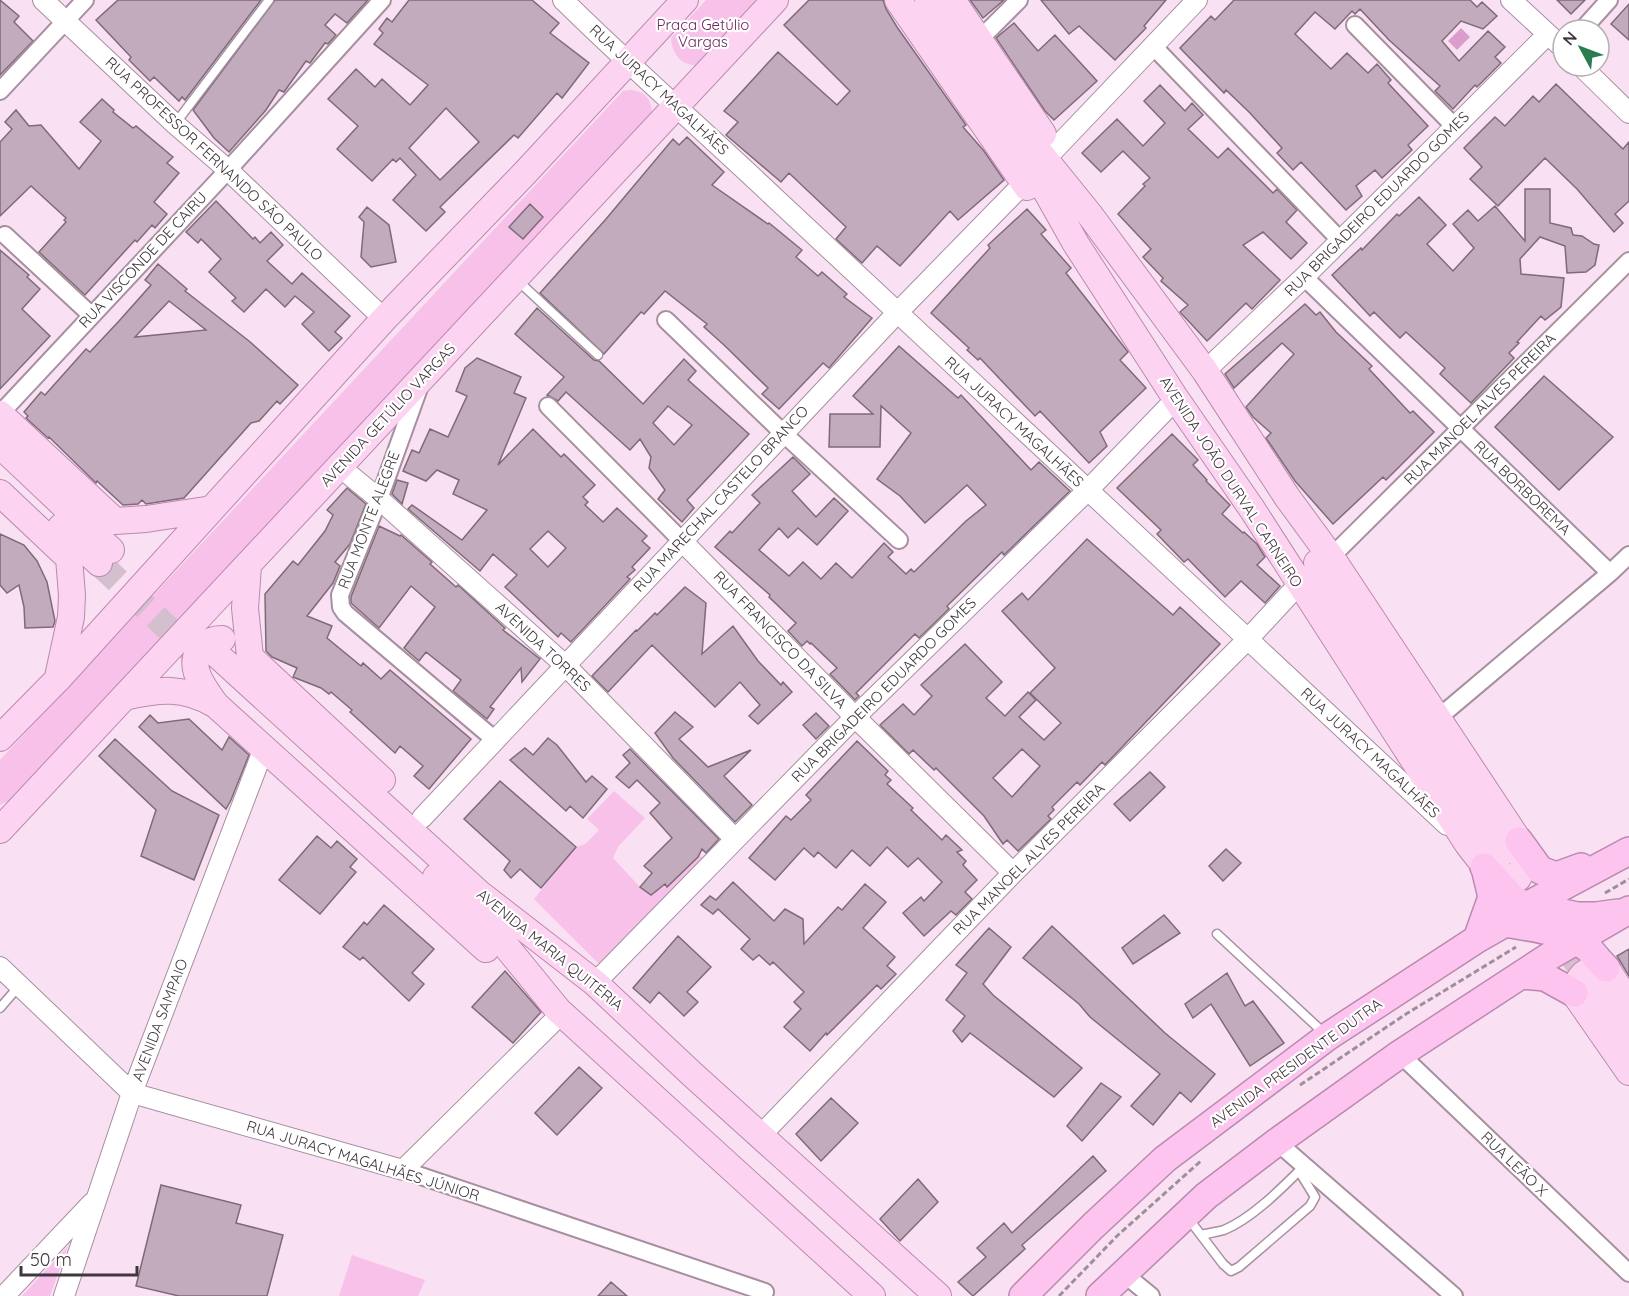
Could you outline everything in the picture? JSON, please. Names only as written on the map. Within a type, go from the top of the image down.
[{"type":"highway","name":"AVENIDA PRESIDENTE DUTRA","points":[[1023,1296],[1165,1159],[1327,1037],[1476,939],[1510,935],[1530,904],[1629,851]]},
{"type":"highway","points":[[1502,853],[1556,876],[1585,866],[1603,864]]},
{"type":"highway","points":[[1502,853],[1509,896],[1516,902],[1577,916],[1625,913]]},
{"type":"highway","points":[[1476,939],[1492,897],[1502,853]]},
{"type":"highway","points":[[1100,1296],[1123,1274],[1193,1225],[1206,1196],[1277,1142],[1400,1054],[1575,941],[1625,913]]},
{"type":"highway","points":[[1592,984],[1608,945],[1625,913]]},
{"type":"highway","points":[[1510,935],[1557,933],[1575,941],[1588,949],[1592,984]]},
{"type":"highway","points":[[1521,975],[1592,984]]},
{"type":"main road","points":[[0,738],[58,679],[384,319],[524,174],[685,0]]},
{"type":"main road","name":"AVENIDA GETÚLIO VARGAS","points":[[0,830],[775,0]]},
{"type":"main road","points":[[898,0],[1024,183],[1076,244]]},
{"type":"main road","name":"AVENIDA JOÃO DURVAL CARNEIRO","points":[[928,0],[988,90],[1076,244],[1176,399],[1259,520],[1467,843],[1502,853]]},
{"type":"main road","points":[[952,0],[1054,150],[1090,215]]},
{"type":"main road","name":"AVENIDA JOÃO DURVAL CARNEIRO","points":[[988,90],[1090,215],[1205,371],[1287,497],[1331,557],[1438,718],[1502,853]]},
{"type":"main road","points":[[0,414],[115,521],[122,543],[123,552],[120,560],[111,572],[101,575],[94,574],[69,558],[0,493]]},
{"type":"main road","points":[[0,445],[105,557],[0,469]]},
{"type":"main road","points":[[1287,497],[1311,553],[1343,612],[1387,683],[1502,853]]},
{"type":"main road","points":[[115,521],[155,518],[212,509]]},
{"type":"main road","points":[[1259,520],[1279,538],[1343,612]]},
{"type":"main road","points":[[58,679],[71,617],[69,558]]},
{"type":"main road","points":[[248,566],[245,608],[250,657]]},
{"type":"main road","points":[[559,1012],[216,705],[195,672],[195,663],[201,648],[210,640],[219,638],[229,641],[250,657],[593,981]]},
{"type":"main road","name":"AVENIDA MARIA QUITÉRIA","points":[[872,1296],[559,1012],[505,945],[210,657],[480,894],[593,981],[761,1135],[911,1284],[938,1296]]},
{"type":"main road","points":[[124,698],[160,690],[176,690],[200,696],[216,705]]},
{"type":"main road","points":[[1592,984],[1629,1003]]},
{"type":"main road","points":[[1592,984],[1629,1038]]},
{"type":"main road","points":[[1592,984],[1629,1072]]},
{"type":"street","name":"RUA PROFESSOR FERNANDO SÃO PAULO","points":[[43,0],[228,170],[384,319]]},
{"type":"street","points":[[0,91],[85,0]]},
{"type":"street","name":"RUA VISCONDE DE CAIRU","points":[[0,414],[228,170],[382,0]]},
{"type":"street","name":"RUA JURACY MAGALHÃES","points":[[563,0],[626,62],[677,106],[1467,843]]},
{"type":"street","points":[[979,40],[1019,0]]},
{"type":"street","points":[[1054,150],[1197,0]]},
{"type":"street","points":[[1511,0],[1551,38]]},
{"type":"street","points":[[1593,18],[1609,0]]},
{"type":"street","points":[[1355,26],[1455,127]]},
{"type":"street","name":"RUA BRIGADEIRO EDUARDO GOMES","points":[[1205,371],[1304,277],[1547,34]]},
{"type":"street","points":[[1154,47],[1340,240]]},
{"type":"street","points":[[1593,78],[1629,113]]},
{"type":"street","name":"RUA MARECHAL CASTELO BRANCO","points":[[422,818],[783,433],[1024,183]]},
{"type":"street","points":[[5,235],[91,315]]},
{"type":"street","name":"RUA MANOEL ALVES PEREIRA","points":[[1331,557],[1629,261]]},
{"type":"street","name":"RUA BORBOREMA","points":[[1304,277],[1610,573]]},
{"type":"street","points":[[666,320],[783,433],[899,540]]},
{"type":"street","name":"RUA MONTE ALEGRE","points":[[423,379],[379,499],[340,595],[341,607],[345,613],[494,740]]},
{"type":"street","name":"RUA BRIGADEIRO EDUARDO GOMES","points":[[593,981],[855,717],[1088,490],[1176,399]]},
{"type":"street","name":"RUA FRANCISCO DA SILVA","points":[[548,406],[855,717],[1013,873]]},
{"type":"street","name":"AVENIDA TORRES","points":[[340,467],[566,666],[735,839]]},
{"type":"street","points":[[1438,718],[1629,555]]},
{"type":"street","name":"RUA MANOEL ALVES PEREIRA","points":[[761,1135],[1013,873],[1248,639],[1299,584]]},
{"type":"street","name":"AVENIDA SAMPAIO","points":[[64,1296],[132,1093],[264,748]]},
{"type":"street","name":"RUA JURACY MAGALHÃES JÚNIOR","points":[[0,967],[132,1093],[403,1170],[765,1292]]},
{"type":"street","points":[[403,1170],[559,1012]]},
{"type":"street","name":"RUA LEÃO X","points":[[1400,1054],[1629,1273]]},
{"type":"street","points":[[1277,1142],[1302,1168],[1448,1294]]},
{"type":"street","points":[[4,1296],[96,1199]]},
{"type":"street","points":[[1123,1274],[1150,1296]]},
{"type":"lane","points":[[176,124],[269,0]]},
{"type":"lane","points":[[514,278],[598,355]]},
{"type":"lane","points":[[1217,934],[1327,1037]]},
{"type":"lane","points":[[0,1008],[20,986]]},
{"type":"lane","points":[[1302,1168],[1315,1197],[1310,1206],[1239,1267],[1231,1271],[1193,1225],[1225,1229],[1246,1217],[1302,1168]]},
{"type":"path","points":[[1599,896],[1629,879]]},
{"type":"path","points":[[1300,1086],[1406,1014],[1510,935]]},
{"type":"path","points":[[1059,1296],[1118,1234],[1206,1155]]},
{"type":"green space","name":"Praça Getúlio Vargas","points":[[706,0],[762,0],[702,65],[690,64],[680,59],[674,51],[671,38]]},
{"type":"green space","name":"Praça Getúlio Vargas","points":[[629,90],[646,96],[652,113],[25,793],[0,805],[0,760],[623,91]]},
{"type":"green space","points":[[614,791],[645,818],[618,847],[613,858],[650,895],[661,887],[667,887],[700,855],[707,862],[602,967],[534,899],[576,847],[585,844],[599,830],[587,819]]},
{"type":"green space","points":[[68,1246],[50,1296],[22,1296]]},
{"type":"green space","points":[[352,1255],[425,1280],[418,1296],[339,1296]]},
{"type":"shaded area","points":[[1461,28],[1470,37],[1457,50],[1448,41]]},
{"type":"building","points":[[0,0],[19,16],[14,22],[33,41],[0,75]]},
{"type":"building","points":[[118,0],[261,0],[185,100],[182,97],[179,101],[154,77],[150,81],[129,60],[131,57],[96,20]]},
{"type":"building","points":[[275,0],[368,0],[347,23],[335,14],[325,25],[336,35],[328,44],[325,43],[310,63],[306,61],[284,92],[279,90],[266,110],[229,152],[214,138],[193,110]]},
{"type":"building","points":[[409,0],[532,0],[559,23],[550,33],[589,63],[562,98],[557,93],[518,138],[514,135],[440,207],[445,212],[426,231],[393,200],[416,175],[400,158],[396,162],[393,159],[372,181],[337,149],[358,126],[328,99],[356,69],[375,87],[382,79],[410,105],[428,85],[374,44],[383,33],[379,29],[387,18],[392,22]],"holes":[[[446,108],[479,142],[440,180],[409,148]]]},
{"type":"building","points":[[809,0],[883,0],[897,27],[966,125],[963,127],[984,151],[1004,180],[958,220],[950,211],[900,266],[877,246],[862,263],[836,239],[846,227],[789,173],[781,182],[726,135],[738,122],[724,111],[778,52],[837,105],[850,91],[784,25]]},
{"type":"building","points":[[970,0],[1004,0],[983,18]]},
{"type":"building","points":[[1041,0],[1166,0],[1144,26],[1146,28],[1115,60],[1079,26],[1069,34]]},
{"type":"building","points":[[1234,0],[1470,0],[1477,7],[1482,2],[1497,16],[1483,29],[1461,21],[1442,41],[1459,61],[1488,31],[1505,47],[1495,57],[1501,63],[1477,87],[1475,85],[1453,109],[1435,91],[1440,86],[1389,40],[1360,9],[1355,14],[1352,11],[1335,29],[1315,12],[1295,34],[1331,69],[1347,53],[1368,73],[1377,64],[1391,80],[1388,83],[1428,126],[1408,145],[1412,150],[1382,178],[1375,170],[1356,186],[1362,196],[1346,210],[1301,162],[1293,170],[1277,153],[1282,148],[1249,112],[1226,90],[1224,93],[1180,48],[1211,16],[1215,20]]},
{"type":"building","points":[[1557,0],[1585,0],[1571,14]]},
{"type":"building","points":[[1629,4],[1629,40],[1611,24]]},
{"type":"building","points":[[1014,23],[1038,51],[1055,35],[1097,81],[1054,120],[1045,111],[996,38]]},
{"type":"building","points":[[1556,84],[1623,149],[1629,142],[1629,201],[1615,214],[1623,223],[1614,232],[1577,189],[1545,158],[1498,206],[1470,179],[1482,167],[1464,148],[1495,117],[1505,126],[1533,96],[1539,102]]},
{"type":"building","points":[[1160,85],[1185,111],[1192,103],[1203,115],[1188,129],[1218,158],[1228,148],[1273,193],[1277,189],[1297,210],[1286,222],[1307,243],[1291,259],[1263,232],[1243,245],[1280,280],[1252,309],[1246,303],[1207,341],[1180,312],[1188,305],[1161,281],[1163,278],[1143,257],[1151,249],[1118,214],[1150,178],[1123,151],[1101,172],[1082,153],[1117,119],[1143,146],[1165,123],[1144,101]]},
{"type":"building","points":[[102,99],[114,110],[113,112],[133,128],[136,126],[173,157],[167,163],[179,173],[154,202],[167,214],[155,228],[152,225],[137,242],[135,240],[85,295],[39,252],[66,222],[64,220],[66,218],[31,186],[0,216],[0,142],[12,129],[5,122],[16,110],[29,126],[41,125],[79,169],[101,141],[80,122]]},
{"type":"building","points":[[687,137],[724,172],[712,185],[769,223],[802,250],[796,257],[818,276],[822,272],[847,294],[844,297],[872,318],[829,368],[823,363],[779,409],[762,394],[768,388],[704,327],[707,324],[665,291],[644,314],[641,312],[604,354],[540,293],[673,139],[679,145]]},
{"type":"building","points":[[1525,189],[1550,189],[1550,223],[1571,228],[1573,235],[1582,236],[1599,245],[1595,265],[1586,272],[1567,273],[1565,246],[1540,237],[1520,259],[1521,274],[1564,278],[1561,307],[1545,320],[1541,316],[1509,353],[1514,358],[1471,403],[1440,374],[1445,368],[1406,332],[1400,338],[1374,312],[1370,316],[1332,275],[1361,248],[1362,250],[1397,214],[1399,216],[1419,197],[1446,225],[1427,244],[1453,271],[1474,248],[1453,224],[1468,210],[1478,221],[1495,206],[1525,241]]},
{"type":"building","points":[[216,201],[253,239],[255,237],[260,243],[271,232],[283,245],[267,261],[292,284],[302,273],[350,316],[335,332],[342,338],[329,351],[302,324],[314,312],[295,296],[285,307],[266,289],[244,312],[232,301],[236,298],[209,272],[221,259],[201,239],[198,243],[186,232]]},
{"type":"building","points":[[530,204],[543,217],[523,239],[509,227]]},
{"type":"building","points":[[367,207],[389,225],[396,262],[371,267],[361,257],[364,222],[359,217]]},
{"type":"building","points":[[1027,209],[1046,230],[1041,234],[1071,268],[1066,273],[1128,352],[1120,360],[1146,388],[1100,432],[1107,446],[1089,463],[1040,411],[1035,416],[980,358],[978,360],[967,350],[969,348],[931,313],[990,248],[988,245]]},
{"type":"building","points":[[0,250],[29,275],[27,277],[40,289],[22,309],[50,336],[0,389]]},
{"type":"building","points":[[158,264],[187,289],[185,291],[249,341],[298,385],[280,404],[277,401],[259,421],[251,423],[184,498],[146,504],[142,500],[138,504],[123,505],[26,418],[28,416],[24,412],[41,392],[45,395],[86,349],[90,352],[119,321],[151,285],[145,280]],"holes":[[[169,301],[206,330],[135,337]]]},
{"type":"building","points":[[1305,304],[1316,315],[1320,312],[1336,332],[1372,366],[1369,369],[1410,413],[1413,411],[1434,432],[1386,480],[1383,477],[1333,524],[1295,481],[1266,438],[1271,433],[1253,417],[1246,407],[1294,354],[1282,343],[1234,388],[1225,374]]},
{"type":"building","points":[[537,308],[594,360],[599,361],[643,404],[684,359],[696,371],[688,380],[749,434],[687,500],[694,508],[682,522],[658,499],[665,490],[649,468],[651,457],[640,439],[630,450],[566,392],[558,401],[547,395],[564,377],[515,334]],"holes":[[[668,406],[692,425],[674,445],[653,423]]]},
{"type":"building","points":[[899,346],[958,398],[961,395],[1031,470],[1039,462],[1070,491],[1004,555],[1002,552],[947,606],[949,609],[919,638],[915,634],[856,693],[859,696],[855,700],[830,674],[837,668],[811,643],[807,641],[802,646],[788,631],[796,623],[769,597],[770,595],[715,547],[730,531],[732,533],[760,503],[752,495],[793,457],[810,474],[792,491],[816,517],[834,498],[848,511],[817,545],[798,528],[788,538],[779,528],[759,550],[789,576],[803,562],[821,579],[836,563],[852,578],[884,543],[893,552],[888,557],[906,574],[911,569],[914,572],[966,521],[986,505],[967,485],[925,523],[900,496],[877,479],[911,433],[881,406],[880,447],[829,447],[830,414],[873,414],[853,396]]},
{"type":"building","points":[[477,358],[521,377],[514,393],[526,398],[498,465],[533,429],[561,457],[564,454],[595,485],[583,497],[588,502],[585,505],[603,522],[617,508],[647,536],[642,541],[650,548],[632,567],[635,570],[627,577],[630,579],[571,642],[561,633],[558,637],[505,587],[517,575],[493,554],[480,571],[408,509],[412,505],[462,540],[487,510],[453,494],[459,480],[437,470],[426,481],[403,471],[412,450],[419,453],[430,429],[448,437],[467,396],[456,391],[465,368]],"holes":[[[548,531],[566,548],[548,567],[530,549]]]},
{"type":"building","points":[[1544,376],[1613,437],[1559,490],[1495,427]]},
{"type":"building","points":[[1172,434],[1198,460],[1193,465],[1230,505],[1222,514],[1257,544],[1265,557],[1257,565],[1280,586],[1265,603],[1241,581],[1225,597],[1188,559],[1184,562],[1157,534],[1161,530],[1117,488]]},
{"type":"building","points":[[397,480],[408,483],[402,504],[392,494]]},
{"type":"building","points":[[347,488],[366,504],[350,544],[335,562],[340,566],[333,583],[307,616],[332,626],[327,638],[361,666],[363,663],[381,679],[390,670],[471,739],[429,789],[414,776],[423,766],[400,746],[395,753],[331,692],[329,694],[321,688],[293,677],[297,668],[272,657],[266,651],[265,594],[293,561],[298,565],[325,531],[333,515],[327,510]]},
{"type":"building","points":[[379,526],[401,535],[432,562],[430,564],[456,587],[458,585],[505,628],[503,630],[540,659],[522,682],[521,668],[490,707],[494,709],[487,719],[453,691],[461,680],[426,652],[419,661],[404,648],[435,607],[411,586],[379,628],[351,603],[351,597]]},
{"type":"building","points":[[0,534],[24,545],[37,561],[47,582],[55,621],[53,627],[25,628],[24,607],[19,585],[7,593],[0,585]]},
{"type":"building","points":[[1087,539],[1173,615],[1180,607],[1220,644],[1105,765],[1102,762],[1080,785],[1077,782],[1052,807],[1054,810],[1048,816],[1051,819],[1018,851],[1007,840],[1003,844],[984,816],[936,768],[934,770],[913,750],[909,754],[880,725],[903,704],[914,715],[932,696],[921,685],[965,644],[1002,682],[986,698],[1005,716],[1028,692],[1036,700],[1019,717],[1044,740],[1061,723],[1030,693],[1055,668],[1002,611],[1022,593],[1028,600]],"holes":[[[1022,749],[1040,766],[1012,797],[993,778]]]},
{"type":"building","points":[[685,587],[706,603],[702,654],[733,626],[758,661],[781,685],[783,682],[792,692],[758,724],[749,716],[760,705],[740,682],[715,707],[652,645],[608,692],[592,676],[636,630],[655,613],[657,615]]},
{"type":"building","points":[[675,712],[693,727],[679,739],[708,767],[751,750],[724,776],[752,805],[735,822],[673,758],[655,733]]},
{"type":"building","points":[[816,713],[829,726],[816,739],[803,725]]},
{"type":"building","points":[[150,715],[158,723],[189,719],[222,750],[229,737],[249,755],[226,809],[139,727]]},
{"type":"building","points":[[548,738],[557,745],[586,782],[592,776],[607,789],[583,818],[570,806],[566,811],[510,760],[525,748],[533,755]]},
{"type":"building","points":[[115,739],[172,791],[219,815],[194,880],[141,856],[156,810],[99,756]]},
{"type":"building","points":[[857,741],[888,771],[885,775],[891,780],[887,784],[913,808],[911,810],[942,840],[946,835],[962,850],[957,852],[966,861],[963,865],[977,880],[965,892],[972,899],[956,915],[951,911],[924,936],[903,913],[921,897],[924,901],[942,882],[918,858],[908,867],[887,847],[870,866],[852,850],[836,868],[818,852],[814,857],[804,848],[775,880],[749,858],[786,816],[791,820],[811,800],[806,795]]},
{"type":"building","points":[[630,749],[719,839],[706,853],[702,849],[698,857],[667,887],[665,884],[651,895],[640,887],[652,873],[644,866],[672,838],[650,813],[660,803],[637,780],[629,788],[616,777],[630,763],[623,755]]},
{"type":"building","points":[[1150,772],[1165,787],[1130,821],[1114,804]]},
{"type":"building","points":[[500,781],[576,847],[541,888],[520,869],[511,878],[504,870],[510,861],[464,819]]},
{"type":"building","points":[[317,836],[331,848],[337,841],[357,859],[350,867],[356,872],[320,914],[279,880]]},
{"type":"building","points":[[1226,849],[1241,863],[1223,881],[1209,866]]},
{"type":"building","points":[[733,882],[774,921],[785,909],[803,919],[804,944],[838,907],[842,910],[865,884],[886,902],[863,928],[895,957],[887,966],[896,974],[881,989],[877,985],[810,1051],[784,1027],[801,1009],[794,1002],[804,992],[773,962],[770,965],[759,955],[753,960],[741,949],[750,939],[718,909],[713,914],[701,905],[710,896],[716,900]]},
{"type":"building","points":[[384,905],[434,949],[412,973],[424,984],[409,1001],[363,957],[360,960],[343,947],[364,922],[367,925]]},
{"type":"building","points":[[1164,915],[1180,933],[1133,964],[1122,948]]},
{"type":"building","points":[[1052,926],[1165,1033],[1215,1074],[1191,1102],[1180,1092],[1153,1125],[1131,1106],[1160,1074],[1023,958]]},
{"type":"building","points":[[989,928],[1011,947],[983,984],[993,995],[1082,1068],[1054,1097],[970,1033],[962,1042],[953,1031],[965,1016],[946,1000],[967,973],[956,965]]},
{"type":"building","points":[[678,936],[711,967],[687,992],[698,1002],[684,1016],[659,992],[650,1003],[633,988]]},
{"type":"building","points":[[1629,949],[1629,976],[1617,956]]},
{"type":"building","points":[[505,971],[541,1012],[513,1043],[472,1007]]},
{"type":"building","points":[[1227,973],[1245,1006],[1253,1001],[1284,1043],[1250,1066],[1211,1004],[1193,1018],[1185,1004]]},
{"type":"building","points":[[579,1067],[602,1088],[557,1135],[535,1113]]},
{"type":"building","points":[[1101,1083],[1121,1097],[1082,1141],[1067,1126]]},
{"type":"building","points":[[831,1098],[858,1123],[821,1161],[796,1134]]},
{"type":"building","points":[[1093,1156],[1106,1171],[1022,1245],[1025,1249],[973,1296],[958,1282],[986,1257],[977,1248],[1004,1223],[1012,1233]]},
{"type":"building","points":[[918,1179],[938,1202],[900,1241],[880,1219]]},
{"type":"building","points":[[161,1185],[241,1205],[236,1223],[283,1235],[267,1296],[179,1296],[136,1286]]},
{"type":"building","points":[[611,1282],[627,1296],[598,1296]]},
{"type":"tunnel","points":[[99,563],[195,654]]},
{"type":"tunnel","points":[[1507,860],[1596,991]]}]
